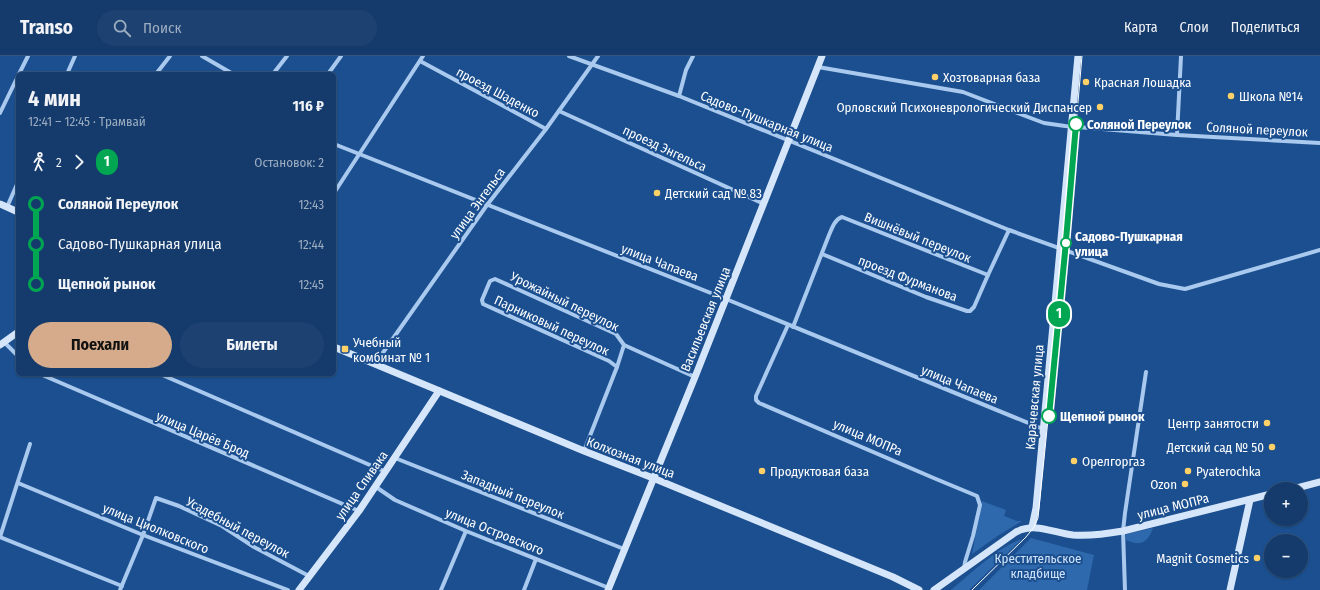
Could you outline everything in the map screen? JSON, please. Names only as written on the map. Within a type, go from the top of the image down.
[{"type":"street","points":[[20,72],[28,56]]},
{"type":"street","points":[[67,72],[75,56]]},
{"type":"street","points":[[158,72],[170,56]]},
{"type":"street","points":[[202,56],[230,72]]},
{"type":"street","points":[[275,72],[287,56]]},
{"type":"street","points":[[329,72],[341,56]]},
{"type":"street","points":[[336,190],[423,56]]},
{"type":"street","name":"Садово-Пушкарная улица","points":[[569,56],[679,96],[1060,250],[1159,284],[1185,289],[1320,250]]},
{"type":"street","name":"улица Энгельса","points":[[375,364],[487,205],[546,129],[598,56]]},
{"type":"street","points":[[679,96],[686,70],[693,56]]},
{"type":"street","name":"Васильевская улица","points":[[608,589],[695,377],[822,56]]},
{"type":"street","name":"Карачевская улица","points":[[1032,527],[1036,508],[1073,126],[1078,56]]},
{"type":"street","points":[[1177,135],[1181,56]]},
{"type":"street","name":"проезд Шаденко","points":[[420,61],[546,129]]},
{"type":"street","name":"Соляной переулок","points":[[818,67],[963,92],[1044,123],[1177,135],[1320,143]]},
{"type":"street","points":[[0,113],[16,81]]},
{"type":"street","name":"проезд Энгельса","points":[[559,111],[764,204]]},
{"type":"street","name":"улица Чапаева","points":[[336,145],[726,299],[1043,429]]},
{"type":"street","points":[[16,185],[3,205],[16,211]]},
{"type":"street","name":"Вишнёвый переулок","points":[[822,254],[836,221],[838,218],[842,217],[988,275]]},
{"type":"street","name":"проезд Фурманова","points":[[822,254],[926,297],[970,311],[974,307],[1009,230]]},
{"type":"street","points":[[793,327],[822,254]]},
{"type":"street","name":"Урожайный переулок","points":[[484,304],[482,300],[490,281],[495,279],[616,334],[624,345],[695,377]]},
{"type":"street","name":"Парниковый переулок","points":[[484,304],[609,361],[617,367],[584,451]]},
{"type":"street","name":"улица МОПРа","points":[[788,325],[756,396],[756,400],[759,403],[977,496],[980,505],[964,570]]},
{"type":"street","points":[[16,334],[2,344],[16,354]]},
{"type":"street","name":"Урожайный переулок","points":[[617,367],[624,345]]},
{"type":"street","name":"Колхозная улица","points":[[336,348],[886,574],[919,590]]},
{"type":"street","points":[[1125,590],[1123,531],[1146,372]]},
{"type":"street","name":"улица Царёв Брод","points":[[45,376],[359,512]]},
{"type":"street","points":[[165,376],[386,472]]},
{"type":"street","name":"улица Спивака","points":[[299,590],[359,512],[439,391]]},
{"type":"street","points":[[30,444],[0,537],[121,588],[143,534]]},
{"type":"street","name":"Западный переулок","points":[[395,458],[624,549]]},
{"type":"street","points":[[1308,485],[1320,482]]},
{"type":"street","name":"улица Циолковского","points":[[18,483],[143,534],[288,590]]},
{"type":"street","name":"улица Островского","points":[[376,487],[395,500],[466,531],[608,589]]},
{"type":"street","name":"улица МОПРа","points":[[1032,527],[1078,535],[1100,535],[1123,531],[1264,496]]},
{"type":"street","name":"Усадебный переулок","points":[[143,534],[156,498],[179,506],[222,526],[254,547],[309,576]]},
{"type":"street","points":[[1230,590],[1250,500]]},
{"type":"street","points":[[934,590],[1016,532],[1032,527]]},
{"type":"street","points":[[441,590],[466,531]]},
{"type":"street","points":[[524,590],[536,559]]},
{"type":"green space","points":[[982,501],[1006,510],[1004,516],[1017,521],[1022,521],[972,554]]},
{"type":"green space","points":[[1153,528],[1149,537],[1143,542],[1136,543],[1126,540],[1126,534]]},
{"type":"green space","name":"Крестительское кладбище","points":[[1031,538],[1094,555],[1087,590],[979,590]]},
{"type":"green space","points":[[1022,539],[969,590],[951,590],[994,554]]},
{"type":"tram line","points":[[972,590],[1026,537],[1034,527],[1038,518],[1065,252],[1082,56]]},
{"type":"tram line","name":"1","points":[[1049,416],[1076,124]]},
{"type":"place","name":"Хозтоварная база","points":[[935,77]]},
{"type":"place","name":"Красная Лошадка","points":[[1086,82]]},
{"type":"place","name":"Школа №14","points":[[1231,96]]},
{"type":"place","name":"Орловский Психоневрологический Диспансер","points":[[1100,107]]},
{"type":"place","name":"Соляной Переулок","points":[[1076,124]]},
{"type":"place","name":"Детский сад № 83","points":[[657,193]]},
{"type":"place","name":"Садово-Пушкарная улица","points":[[1066,243]]},
{"type":"place","name":"Учебный комбинат № 1","points":[[345,349]]},
{"type":"place","name":"Щепной рынок","points":[[1049,416]]},
{"type":"place","name":"Центр занятости","points":[[1267,423]]},
{"type":"place","name":"Детский сад № 50","points":[[1272,447]]},
{"type":"place","name":"Орелгоргаз","points":[[1074,461]]},
{"type":"place","name":"Продуктовая база","points":[[762,471]]},
{"type":"place","name":"Pyaterochka","points":[[1188,471]]},
{"type":"place","name":"Ozon","points":[[1185,484]]},
{"type":"place","name":"Magnit Cosmetics","points":[[1257,558]]}]
